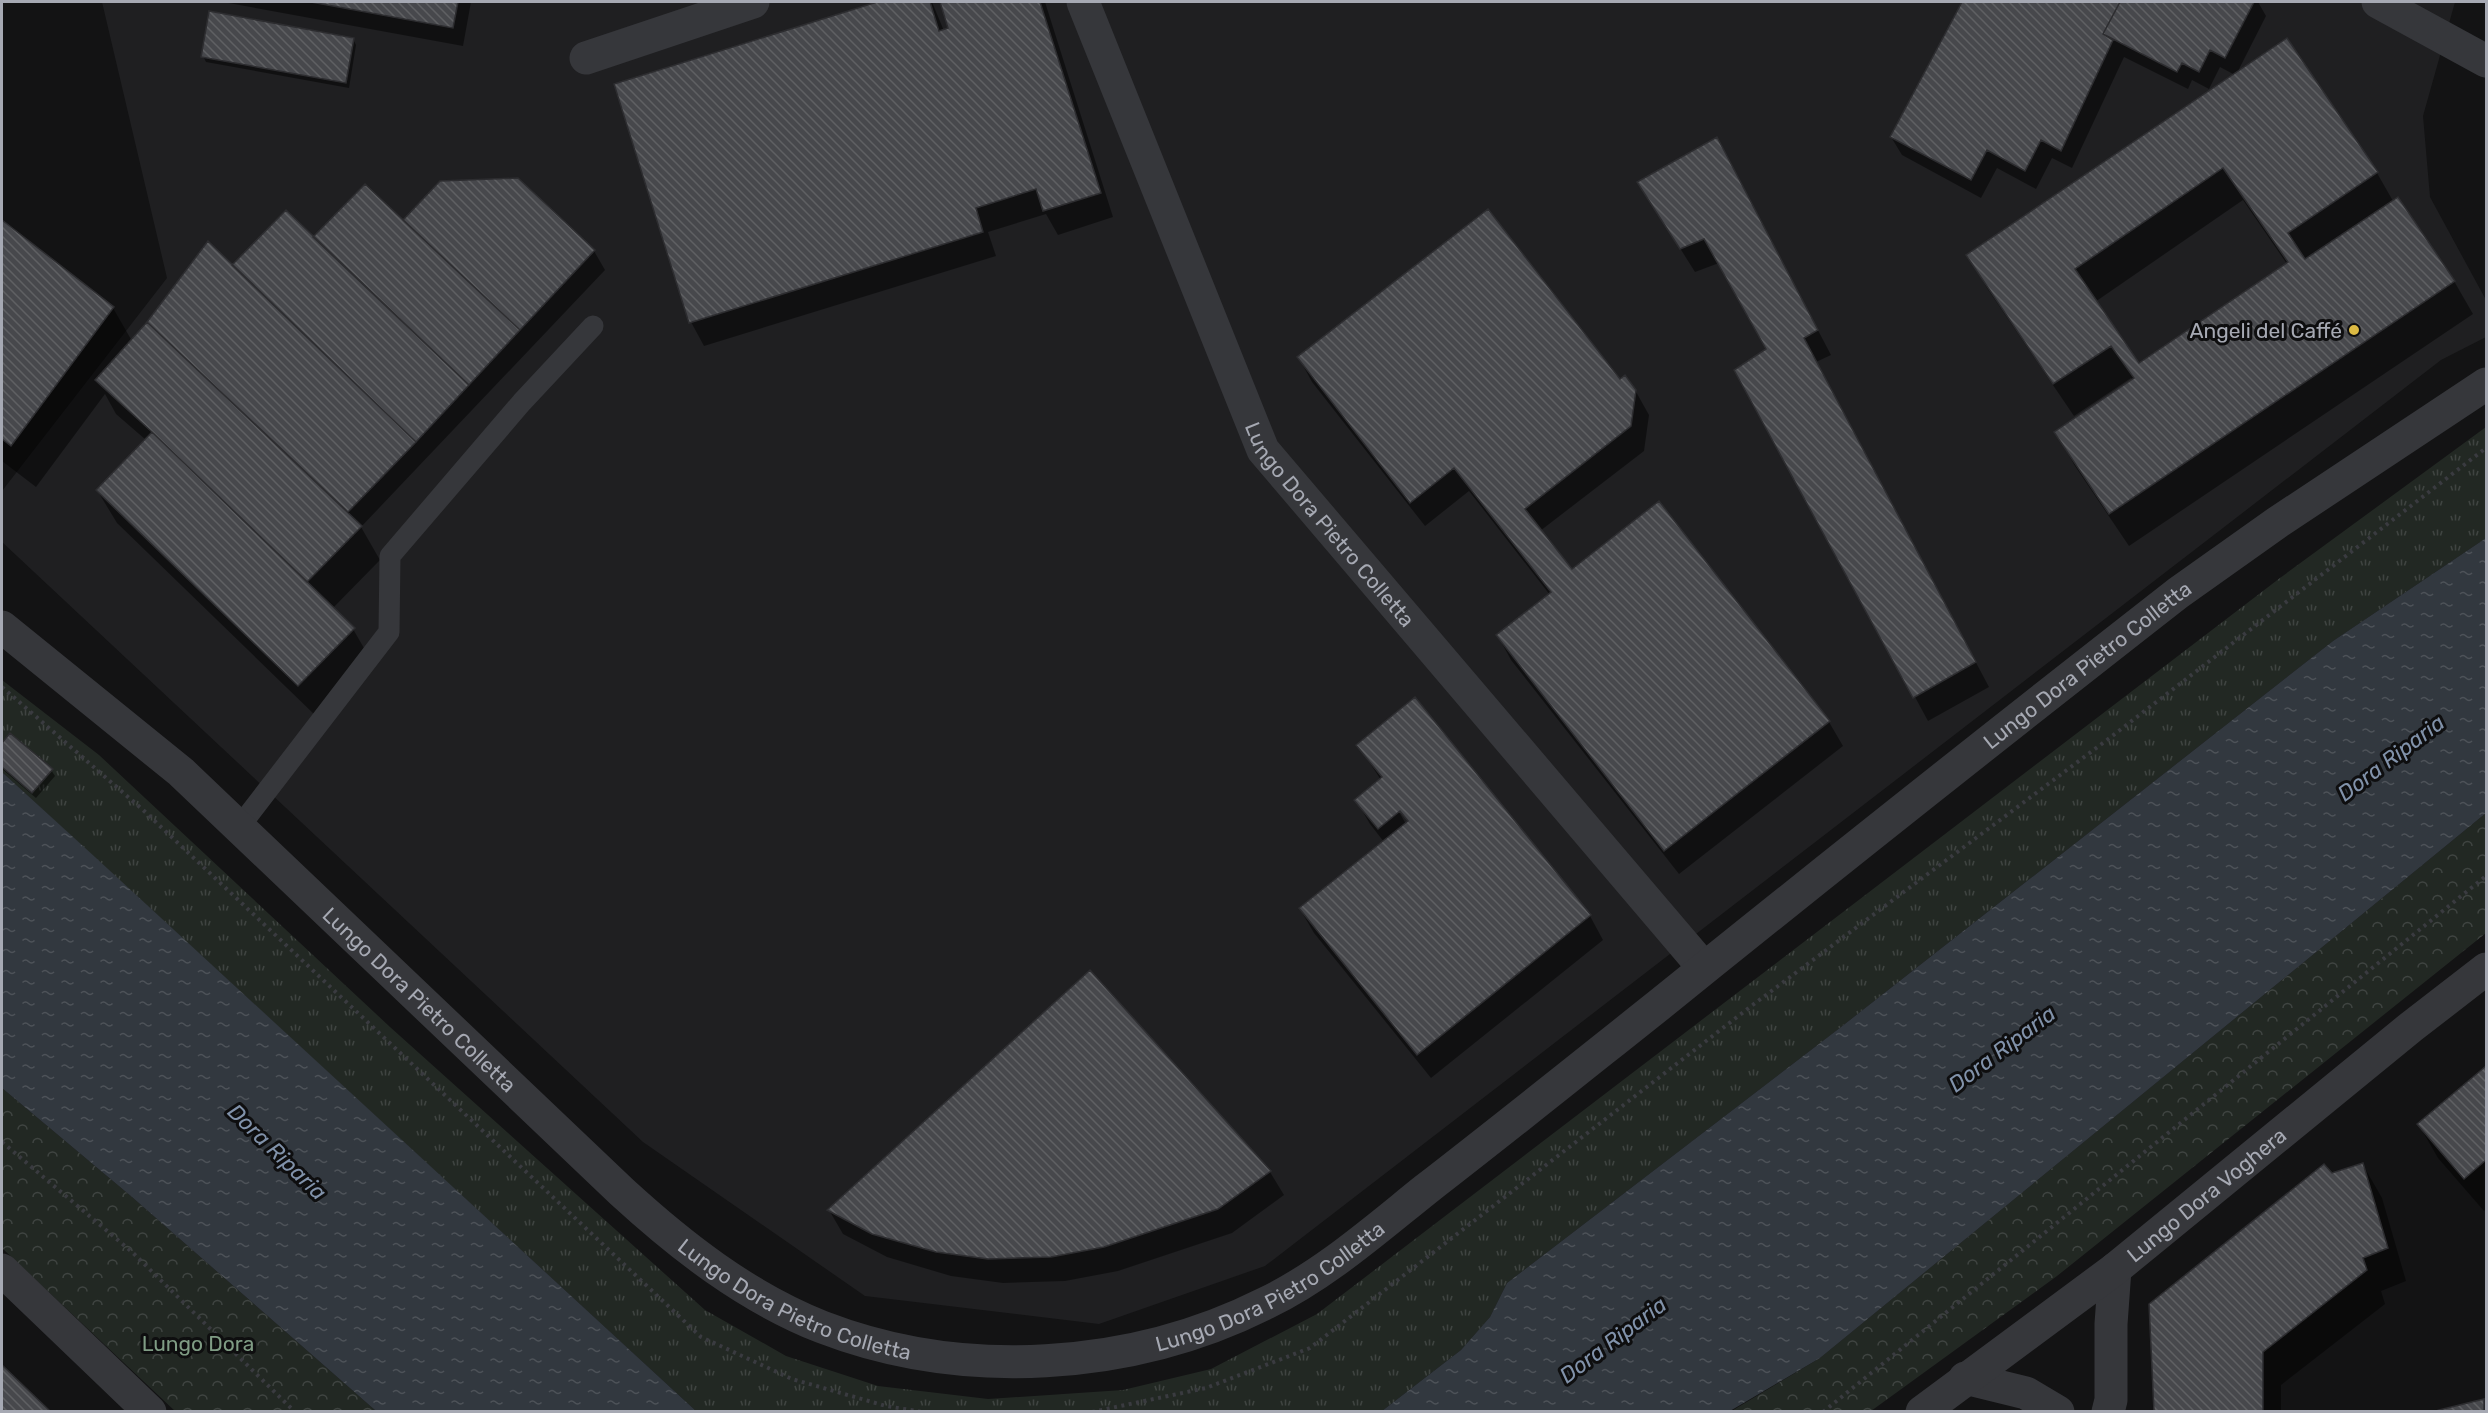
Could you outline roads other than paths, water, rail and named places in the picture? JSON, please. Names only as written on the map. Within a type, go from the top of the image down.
[{"type":"street","points":[[586,58],[753,2]]},
{"type":"street","name":"Lungo Dora Pietro Colletta","points":[[1083,2],[1263,450],[1704,968]]},
{"type":"street","points":[[2378,2],[2487,61]]},
{"type":"street","name":"Lungo Dora Pietro Colletta","points":[[2,627],[181,772],[622,1192],[662,1229],[708,1265],[769,1301],[820,1326],[870,1342],[925,1354],[981,1362],[1041,1361],[1095,1356],[1152,1344],[1214,1325],[1266,1303],[1312,1276],[1376,1229],[2178,593],[2287,515],[2487,384]]},
{"type":"street","name":"Lungo Dora Voghera","points":[[1922,1412],[2115,1269],[2402,1035],[2487,969]]},
{"type":"street","points":[[2108,1412],[2112,1400],[2111,1323],[2115,1269]]},
{"type":"street","points":[[2,1270],[150,1412]]},
{"type":"street","points":[[1965,1378],[2026,1394],[2058,1412]]},
{"type":"lane","points":[[240,826],[389,632],[390,556],[522,402],[592,326]]},
{"type":"water","name":"Dora Riparia","points":[[2486,538],[2486,813],[1820,1358],[1730,1411],[1382,1411],[1461,1350],[1490,1317],[1507,1283],[1841,1027],[2333,641]]},
{"type":"water","name":"Dora Riparia","points":[[2,772],[696,1411],[376,1411],[132,1197],[2,1088]]},
{"type":"place","name":"Angeli del Caffé","points":[[2354,330]]},
{"type":"park label","name":"Lungo Dora","points":[[198,1343]]}]
